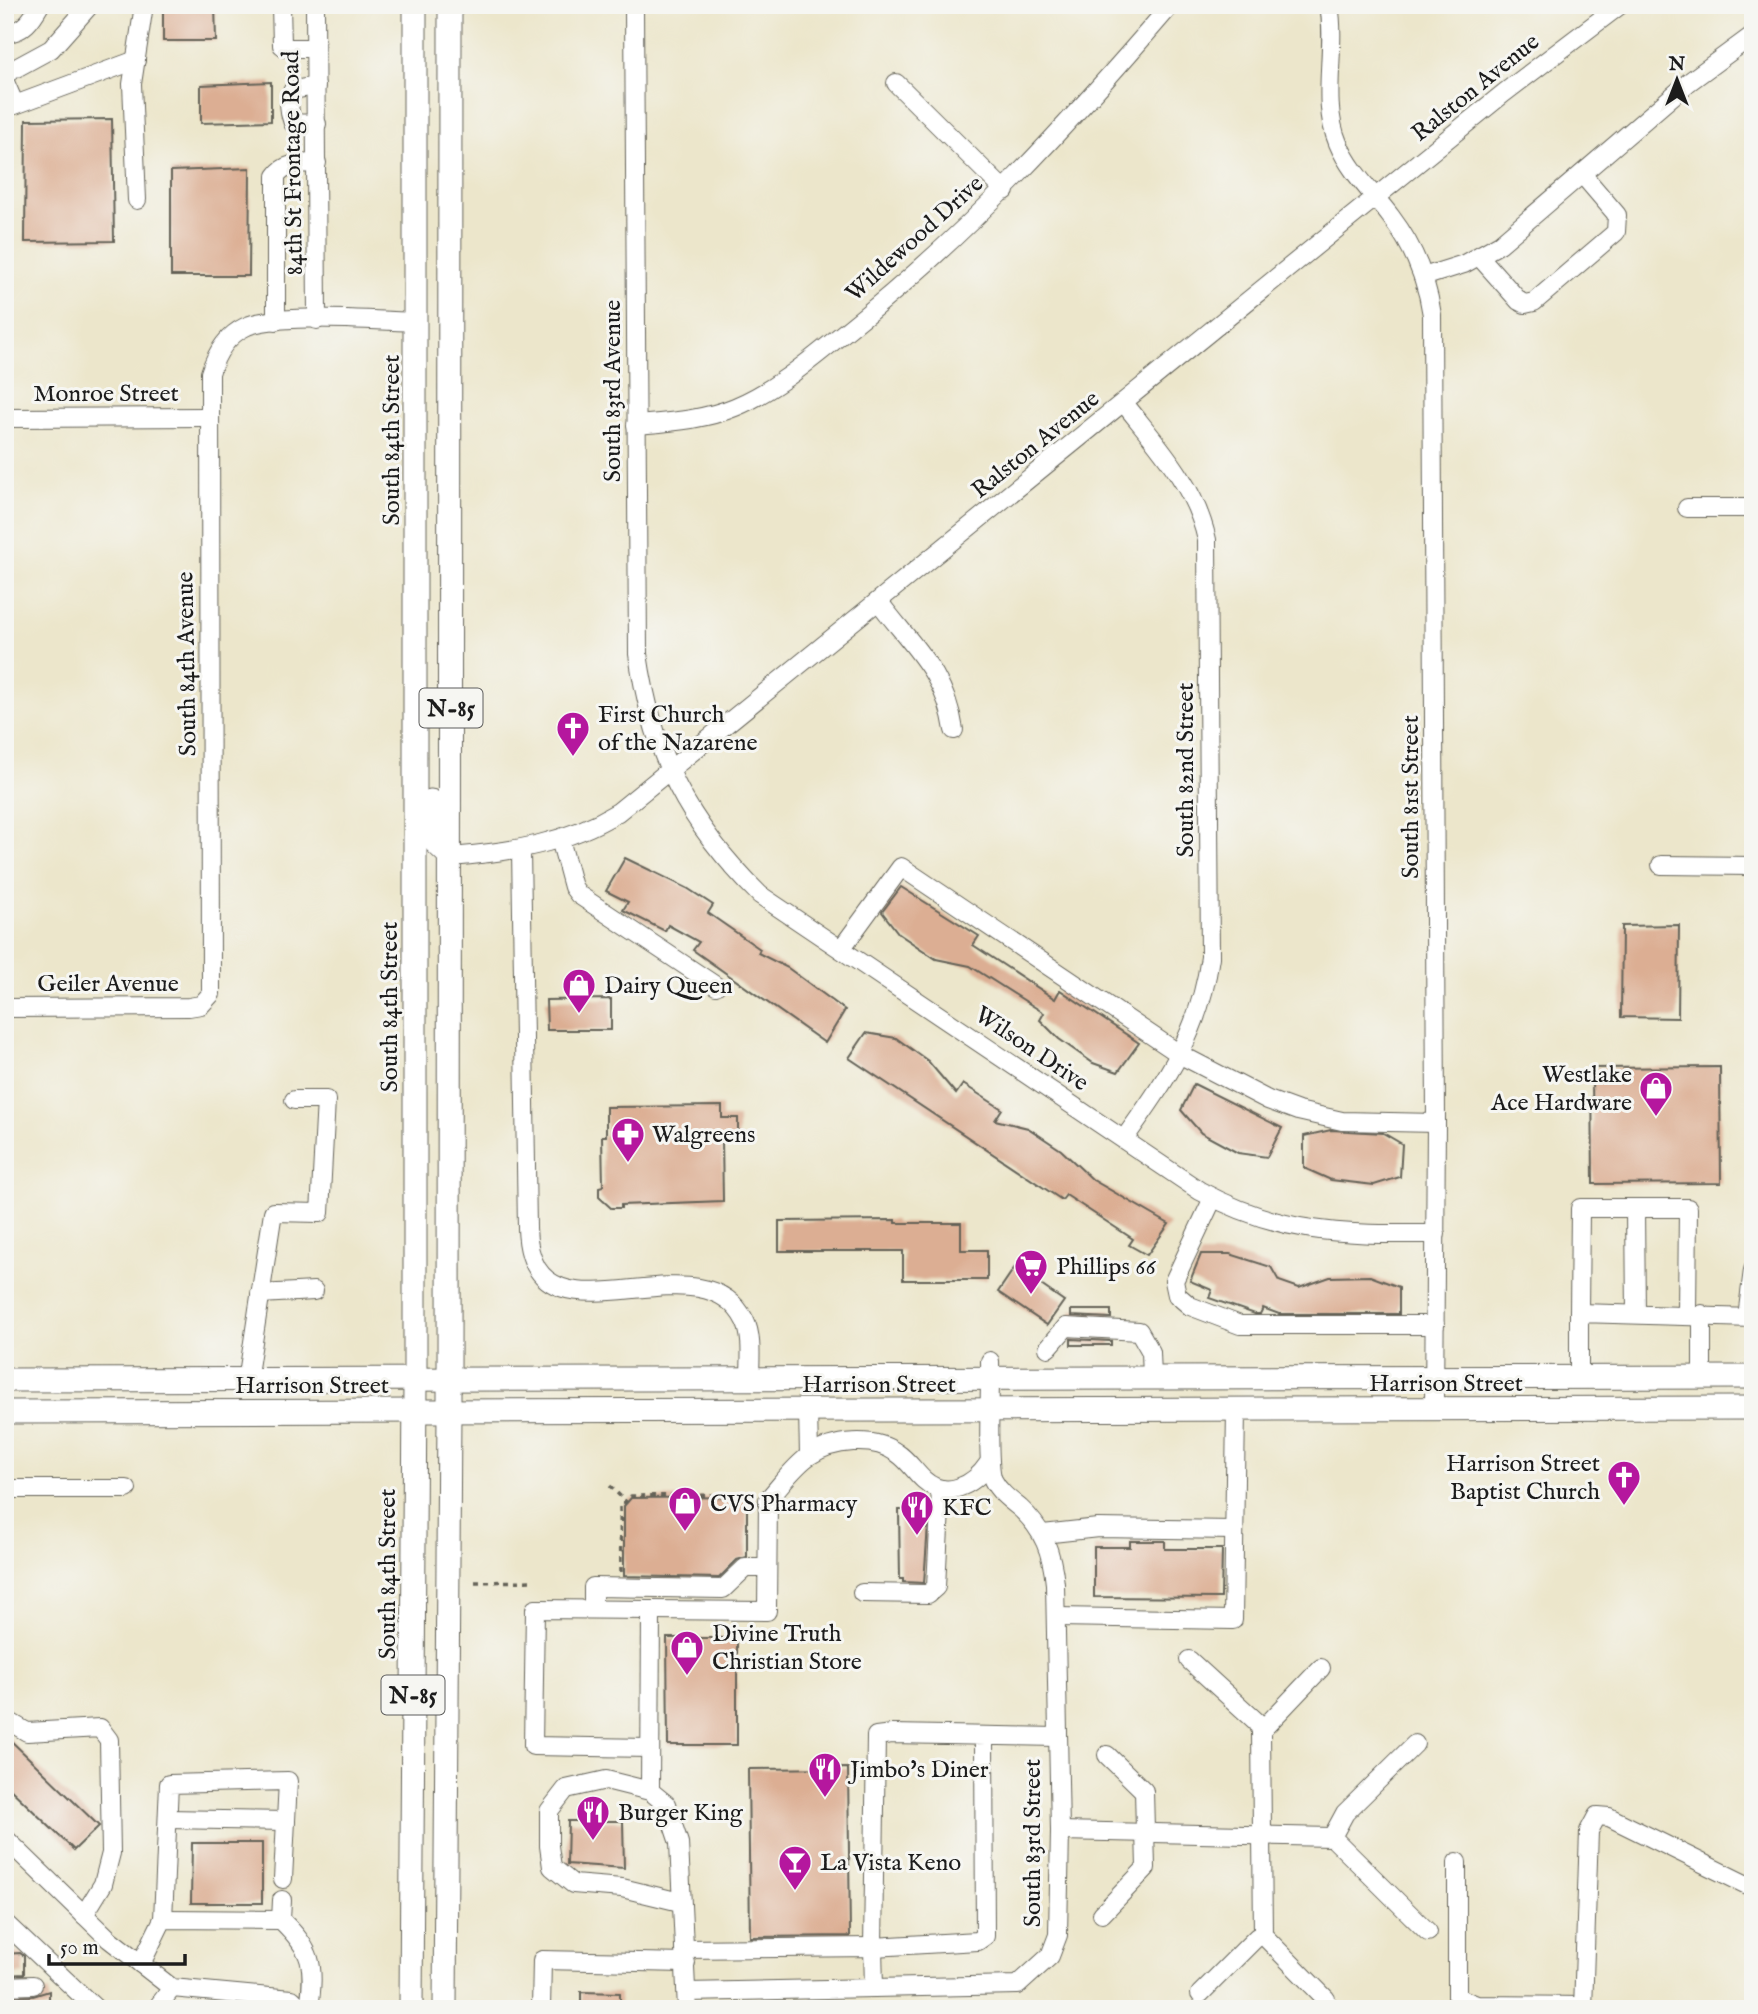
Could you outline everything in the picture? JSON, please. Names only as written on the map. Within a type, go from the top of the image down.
[{"type":"main road","name":"South 84th Street","points":[[411,2009],[415,1381],[415,5]]},
{"type":"main road","name":"N-85","points":[[445,2009],[450,1411],[450,5]]},
{"type":"main road","points":[[416,657],[429,698],[432,830],[435,842],[451,857]]},
{"type":"main road","name":"Harrison Street","points":[[5,1380],[750,1379],[990,1370],[1152,1378],[1753,1377]]},
{"type":"main road","name":"Harrison Street","points":[[5,1412],[1753,1408]]},
{"type":"street","points":[[5,33],[12,33],[29,23],[40,5]]},
{"type":"street","points":[[5,74],[51,49],[90,5]]},
{"type":"street","points":[[137,200],[132,84],[144,5]]},
{"type":"street","points":[[281,5],[282,45],[286,48],[315,48]]},
{"type":"street","name":"84th St Frontage Road","points":[[315,5],[317,320]]},
{"type":"street","name":"South 83rd Avenue","points":[[634,5],[638,654],[656,736],[670,772]]},
{"type":"street","name":"Wildewood Drive","points":[[636,425],[707,416],[760,395],[882,302],[946,248],[1005,191],[1082,109],[1171,5]]},
{"type":"street","name":"South 81st Street","points":[[1329,5],[1333,30],[1330,114],[1338,142],[1346,158],[1412,250],[1423,277],[1432,315],[1436,1123],[1434,1409]]},
{"type":"street","name":"Ralston Avenue","points":[[451,857],[521,850],[593,828],[610,818],[1504,93],[1620,5]]},
{"type":"street","points":[[1423,277],[1464,264],[1500,244],[1689,82],[1753,35]]},
{"type":"street","points":[[5,82],[15,105],[136,60]]},
{"type":"street","points":[[896,83],[1005,191]]},
{"type":"street","points":[[316,86],[293,90],[290,95],[289,115],[293,123],[298,125],[317,124]]},
{"type":"street","points":[[317,163],[293,164],[280,169],[276,176],[276,321],[417,322]]},
{"type":"street","points":[[1479,256],[1519,301],[1525,304],[1534,302],[1616,232],[1617,215],[1582,174]]},
{"type":"street","name":"South 84th Avenue","points":[[208,998],[214,985],[208,417],[210,373],[220,349],[233,334],[246,327],[276,321]]},
{"type":"street","name":"South 82nd Street","points":[[1124,402],[1185,481],[1203,523],[1208,551],[1210,957],[1199,1010],[1181,1055],[1124,1139]]},
{"type":"street","name":"Monroe Street","points":[[5,418],[208,417]]},
{"type":"street","points":[[1687,508],[1753,508]]},
{"type":"street","points":[[878,602],[941,682],[950,704],[954,730]]},
{"type":"street","name":"Wilson Drive","points":[[670,772],[680,796],[698,825],[732,867],[760,895],[1213,1198],[1256,1217],[1318,1232],[1436,1234]]},
{"type":"street","points":[[560,839],[573,887],[579,895],[716,986]]},
{"type":"street","points":[[521,850],[527,1227],[533,1261],[550,1280],[566,1290],[585,1293],[677,1285],[700,1286],[721,1294],[746,1323],[750,1379]]},
{"type":"street","points":[[1661,865],[1753,866]]},
{"type":"street","points":[[841,949],[901,867],[958,902],[1181,1055],[1268,1100],[1298,1111],[1342,1121],[1436,1123]]},
{"type":"street","name":"Geiler Avenue","points":[[5,1008],[189,1007],[201,1004],[208,998]]},
{"type":"street","points":[[247,1381],[273,1212],[320,1213],[326,1100],[294,1100]]},
{"type":"street","points":[[1213,1198],[1174,1281],[1177,1295],[1190,1306],[1240,1325],[1435,1325]]},
{"type":"street","points":[[1579,1377],[1580,1208],[1688,1208],[1694,1314],[1702,1377]]},
{"type":"street","points":[[1635,1208],[1636,1314]]},
{"type":"street","points":[[1579,1313],[1750,1317],[1753,1270]]},
{"type":"street","points":[[260,1294],[314,1292]]},
{"type":"street","points":[[1048,1348],[1066,1327],[1139,1331],[1151,1352],[1152,1378]]},
{"type":"street","points":[[649,1748],[533,1746],[535,1609],[767,1611],[768,1499],[809,1455],[850,1442],[877,1444],[899,1454],[926,1482],[941,1489],[965,1487],[981,1474],[988,1464],[990,1370]]},
{"type":"street","points":[[1057,1616],[1233,1620],[1236,1409]]},
{"type":"street","points":[[808,1410],[809,1455]]},
{"type":"street","name":"South 83rd Street","points":[[687,2000],[874,1988],[1018,1985],[1050,1955],[1058,1935],[1060,1831],[1057,1616],[1052,1557],[1043,1534],[999,1489],[988,1464]]},
{"type":"street","points":[[5,1489],[127,1489]]},
{"type":"street","points":[[862,1593],[928,1594],[936,1587],[941,1489]]},
{"type":"street","points":[[1043,1534],[1098,1528],[1234,1530]]},
{"type":"street","points":[[593,1609],[593,1587],[723,1589],[745,1568],[767,1568]]},
{"type":"street","points":[[649,1791],[651,1609]]},
{"type":"street","points":[[1189,1660],[1258,1723],[1261,1731],[1263,1935],[1326,1999]]},
{"type":"street","points":[[1261,1731],[1321,1668]]},
{"type":"street","points":[[5,1719],[27,1732],[100,1728],[109,1740],[111,1853],[103,1884],[84,1915]]},
{"type":"street","points":[[874,1988],[876,1736],[1057,1737]]},
{"type":"street","points":[[541,2009],[542,1960],[685,1956],[978,1941],[985,1936],[984,1736]]},
{"type":"street","points":[[1332,1837],[1345,1814],[1415,1744]]},
{"type":"street","points":[[1102,1914],[1146,1868],[1144,1791],[1107,1755]]},
{"type":"street","points":[[680,1902],[622,1888],[573,1884],[552,1867],[549,1811],[566,1789],[606,1780],[649,1791],[666,1804],[679,1843],[687,2000]]},
{"type":"street","points":[[141,1964],[163,1919],[169,1784],[288,1781],[283,1879]]},
{"type":"street","points":[[1457,1862],[1457,1997],[1477,2005],[1583,2007],[1589,1831],[1597,1816],[1609,1817],[1753,1888]]},
{"type":"street","points":[[167,1819],[286,1821]]},
{"type":"street","points":[[1060,1831],[1332,1837],[1429,1932]]},
{"type":"street","points":[[7,1844],[84,1915],[172,1988],[208,2001],[292,1999],[302,2009]]},
{"type":"street","points":[[282,1900],[281,1920],[309,1951],[314,1977],[309,2009]]},
{"type":"street","points":[[163,1919],[281,1920]]},
{"type":"street","points":[[5,1923],[96,2009]]},
{"type":"street","points":[[1200,1994],[1257,1937],[1263,1935]]},
{"type":"street","points":[[5,1986],[33,1985]]},
{"type":"street","points":[[156,2009],[172,1988]]},
{"type":"path","points":[[610,1486],[626,1502]]},
{"type":"path","points":[[612,1572],[621,1572],[620,1506],[631,1496],[733,1495]]},
{"type":"path","points":[[475,1582],[533,1581]]},
{"type":"building","points":[[163,5],[215,5],[216,41],[163,41]]},
{"type":"building","points":[[271,82],[271,121],[201,123],[201,85]]},
{"type":"building","points":[[112,119],[114,241],[25,242],[26,120]]},
{"type":"building","points":[[250,168],[249,276],[171,276],[171,171]]},
{"type":"building","points":[[625,858],[687,888],[713,905],[708,913],[760,949],[758,953],[788,968],[845,1010],[825,1043],[693,950],[699,942],[668,925],[665,931],[623,910],[628,902],[606,891]]},
{"type":"building","points":[[901,887],[979,936],[973,945],[1055,999],[1060,990],[1139,1043],[1118,1072],[1093,1063],[1059,1039],[1040,1020],[1044,1013],[970,966],[936,959],[899,934],[882,912]]},
{"type":"building","points":[[1679,925],[1678,1018],[1621,1017],[1622,926]]},
{"type":"building","name":"Dairy Queen","points":[[611,999],[611,1030],[547,1030],[546,1000]]},
{"type":"building","points":[[866,1033],[896,1038],[928,1061],[956,1094],[963,1084],[1002,1109],[995,1120],[1028,1128],[1061,1150],[1093,1180],[1169,1224],[1147,1255],[1129,1245],[1133,1239],[1066,1195],[1062,1200],[849,1058]]},
{"type":"building","name":"Westlake Ace Hardware","points":[[1720,1067],[1721,1183],[1593,1184],[1592,1068]]},
{"type":"building","points":[[1194,1084],[1282,1128],[1267,1157],[1238,1153],[1201,1133],[1181,1110]]},
{"type":"building","name":"Walgreens","points":[[722,1106],[722,1118],[738,1118],[738,1140],[722,1140],[723,1201],[621,1205],[621,1208],[611,1208],[599,1197],[599,1187],[603,1186],[602,1136],[606,1136],[606,1107]]},
{"type":"building","points":[[1331,1130],[1383,1133],[1402,1144],[1400,1177],[1374,1185],[1331,1180],[1304,1168],[1304,1136]]},
{"type":"building","points":[[895,1220],[895,1223],[961,1223],[961,1250],[987,1250],[987,1280],[903,1280],[903,1251],[779,1251],[779,1221]]},
{"type":"building","points":[[1201,1254],[1230,1254],[1271,1267],[1279,1281],[1299,1288],[1330,1277],[1370,1276],[1399,1287],[1399,1314],[1279,1314],[1263,1308],[1260,1314],[1255,1314],[1209,1298],[1212,1290],[1190,1281]]},
{"type":"building","name":"Phillips 66","points":[[1015,1267],[1064,1301],[1047,1325],[998,1292]]},
{"type":"building","points":[[1071,1310],[1111,1310],[1111,1318],[1071,1316]]},
{"type":"building","points":[[1071,1339],[1111,1341],[1111,1345],[1071,1345]]},
{"type":"building","name":"CVS Pharmacy","points":[[747,1497],[747,1557],[737,1560],[719,1578],[624,1576],[624,1506],[631,1498]]},
{"type":"building","points":[[899,1510],[929,1510],[924,1583],[903,1582],[903,1579],[900,1579]]},
{"type":"building","points":[[1130,1541],[1165,1541],[1165,1549],[1222,1549],[1221,1598],[1094,1597],[1094,1547],[1130,1547]]},
{"type":"building","points":[[667,1638],[737,1638],[737,1745],[668,1745]]},
{"type":"building","points":[[5,1735],[99,1826],[74,1850],[5,1784]]},
{"type":"building","points":[[848,1768],[850,1936],[750,1937],[748,1769]]},
{"type":"building","points":[[568,1821],[623,1821],[624,1868],[567,1864]]},
{"type":"building","points":[[192,1843],[262,1843],[262,1903],[191,1903]]},
{"type":"building","points":[[20,1953],[24,1956],[24,1974],[5,1975],[5,1954]]},
{"type":"building","points":[[49,1991],[49,2009],[5,2009],[5,1997],[33,1996]]},
{"type":"building","points":[[581,1992],[620,1993],[620,2009],[581,2009]]},
{"type":"place","name":"First Church of the Nazarene","points":[[573,758]]},
{"type":"place","name":"Dairy Queen","points":[[579,1015]]},
{"type":"place","name":"Westlake Ace Hardware","points":[[1656,1118]]},
{"type":"place","name":"Walgreens","points":[[628,1164]]},
{"type":"place","name":"Phillips 66","points":[[1031,1296]]},
{"type":"place","name":"Harrison Street Baptist Church","points":[[1624,1507]]},
{"type":"place","name":"CVS Pharmacy","points":[[685,1533]]},
{"type":"place","name":"KFC","points":[[917,1537]]},
{"type":"place","name":"Divine Truth Christian Store","points":[[687,1677]]},
{"type":"place","name":"Jimbo's Diner","points":[[825,1799]]},
{"type":"place","name":"Burger King","points":[[593,1842]]},
{"type":"place","name":"La Vista Keno","points":[[795,1892]]}]
